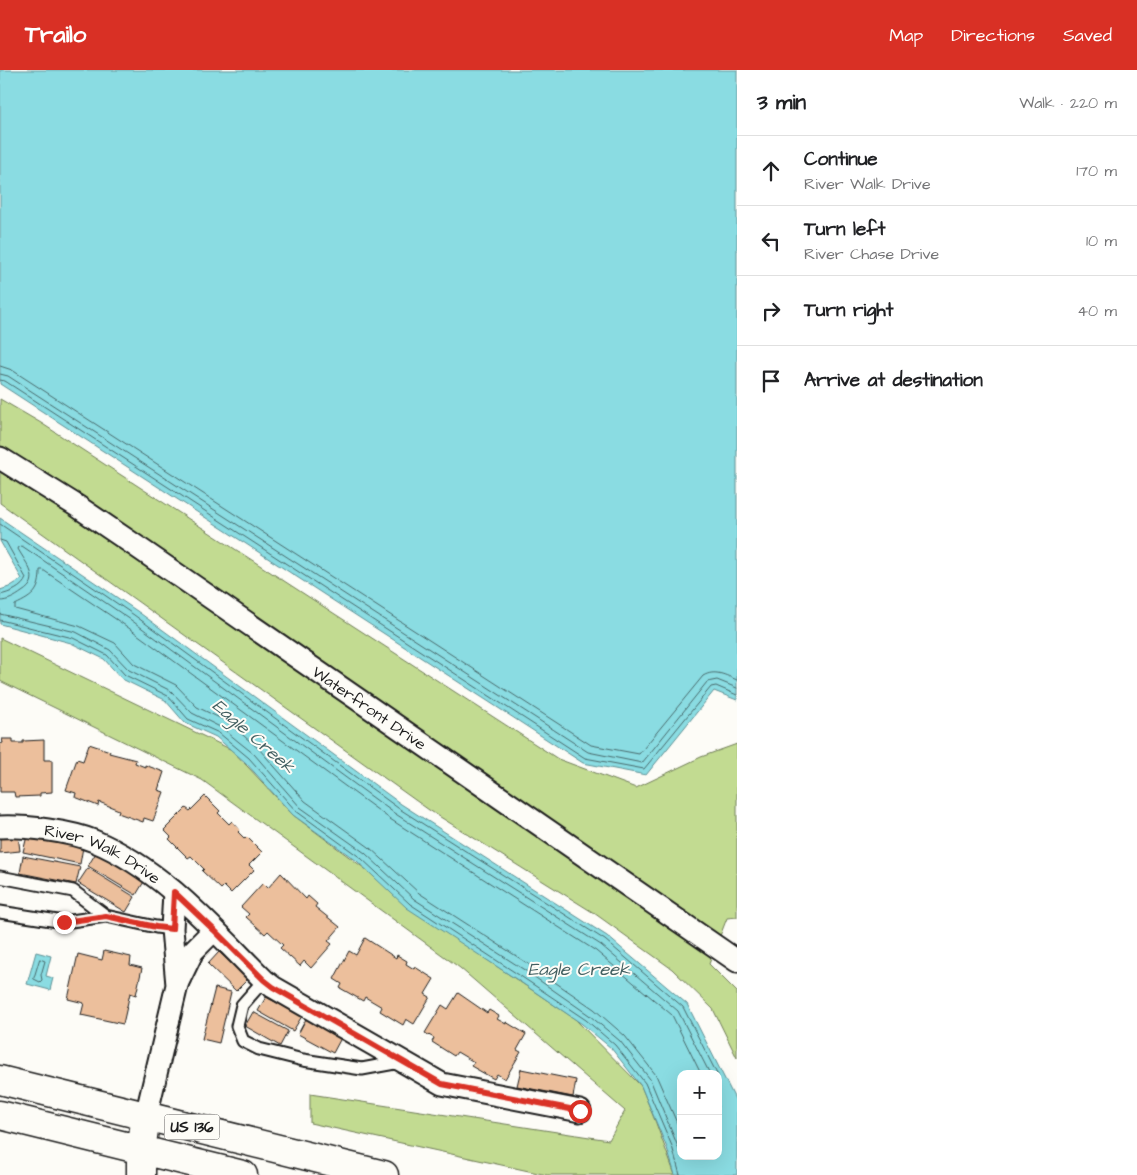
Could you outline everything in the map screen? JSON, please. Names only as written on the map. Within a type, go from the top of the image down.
[{"type":"main road","name":"US 136","points":[[0,1080],[384,1175]]},
{"type":"main road","name":"US 136","points":[[0,1115],[141,1163],[243,1175]]},
{"type":"main road","points":[[141,1163],[146,1116]]},
{"type":"street","name":"Waterfront Drive","points":[[0,458],[130,542],[727,952],[737,961]]},
{"type":"street","name":"River Walk Drive","points":[[0,827],[40,829],[77,836],[93,841],[137,864],[174,892],[264,980],[401,1062],[442,1084],[580,1111]]},
{"type":"street","points":[[174,892],[172,929],[177,985]]},
{"type":"street","points":[[146,1116],[177,985],[193,951],[214,930]]},
{"type":"lane","points":[[0,877],[73,891],[106,916]]},
{"type":"lane","points":[[0,912],[64,922],[106,916],[172,929]]},
{"type":"lane","points":[[264,980],[242,1005],[237,1026],[243,1041],[259,1049],[303,1060],[362,1069],[401,1062]]},
{"type":"green space","points":[[0,399],[41,423],[558,759],[636,788],[701,757],[737,744],[737,917],[727,918],[709,964],[737,992],[737,1058],[713,1009],[672,969],[594,913],[429,810],[0,503]]},
{"type":"green space","points":[[0,638],[232,750],[293,815],[483,957],[575,1019],[641,1086],[675,1175],[547,1175],[310,1123],[310,1094],[609,1140],[625,1111],[460,968],[202,780],[0,681]]},
{"type":"water","points":[[0,70],[737,70],[737,700],[714,691],[646,775],[583,763],[0,384]]},
{"type":"water","name":"Eagle Creek","points":[[0,518],[137,611],[401,804],[607,936],[687,1004],[720,1070],[677,1070],[677,1160],[722,1160],[722,1073],[737,1103],[737,1175],[675,1175],[667,1148],[641,1086],[611,1048],[582,1024],[407,908],[357,861],[293,815],[245,762],[216,737],[185,723],[165,700],[122,679],[104,659],[71,643],[0,624],[0,590],[22,579],[0,541]]},
{"type":"water","points":[[36,952],[51,956],[46,976],[53,978],[50,990],[27,984]]},
{"type":"building","points":[[2,739],[13,739],[13,743],[44,740],[44,760],[52,760],[52,792],[40,793],[40,796],[15,797],[14,792],[0,792],[0,744],[3,743]]},
{"type":"building","points":[[89,744],[110,751],[109,753],[136,760],[135,763],[145,767],[145,765],[164,772],[158,790],[164,792],[153,821],[144,818],[143,822],[118,813],[119,810],[99,802],[98,806],[75,797],[76,793],[66,790],[77,759],[83,761]]},
{"type":"building","points":[[205,796],[220,811],[218,813],[229,824],[232,821],[240,830],[238,832],[245,839],[247,837],[262,852],[249,865],[254,870],[231,893],[224,886],[221,889],[202,871],[204,869],[191,856],[188,858],[169,839],[171,837],[164,830],[186,808],[190,811]]},
{"type":"building","points":[[18,835],[20,851],[0,853],[0,836]]},
{"type":"building","points":[[27,836],[83,847],[80,864],[23,852]]},
{"type":"building","points":[[97,851],[145,880],[136,895],[88,866]]},
{"type":"building","points":[[23,856],[80,867],[76,884],[20,873]]},
{"type":"building","points":[[88,868],[135,897],[126,912],[78,883]]},
{"type":"building","points":[[281,873],[306,899],[308,896],[317,904],[315,907],[340,927],[328,941],[332,944],[311,968],[304,961],[300,966],[280,948],[283,945],[268,931],[265,934],[246,917],[249,914],[241,907],[263,883],[268,888]]},
{"type":"building","points":[[365,938],[396,958],[397,955],[407,961],[406,964],[414,969],[415,967],[434,979],[425,994],[430,997],[414,1024],[406,1019],[403,1025],[380,1011],[382,1007],[365,997],[363,1001],[340,988],[342,984],[334,979],[349,951],[356,955]]},
{"type":"building","points":[[104,951],[131,957],[130,965],[142,968],[136,995],[130,993],[123,1024],[81,1015],[84,1003],[68,999],[78,954],[102,960]]},
{"type":"building","points":[[219,952],[248,979],[236,991],[208,964]]},
{"type":"building","points":[[215,988],[231,992],[219,1043],[202,1039]]},
{"type":"building","points":[[458,993],[487,1013],[489,1010],[499,1016],[497,1019],[526,1034],[517,1050],[521,1052],[505,1079],[497,1074],[494,1079],[471,1066],[474,1062],[457,1052],[454,1056],[432,1042],[434,1038],[425,1033],[442,1005],[448,1009]]},
{"type":"building","points":[[266,997],[302,1016],[293,1031],[258,1011]]},
{"type":"building","points":[[253,1012],[288,1031],[280,1046],[245,1026]]},
{"type":"building","points":[[306,1019],[341,1038],[333,1053],[298,1034]]},
{"type":"building","points":[[521,1069],[576,1080],[573,1097],[517,1086]]},
{"type":"route","points":[[64,922],[106,916],[172,929],[174,892],[273,987],[401,1062],[442,1084],[580,1111]]}]
